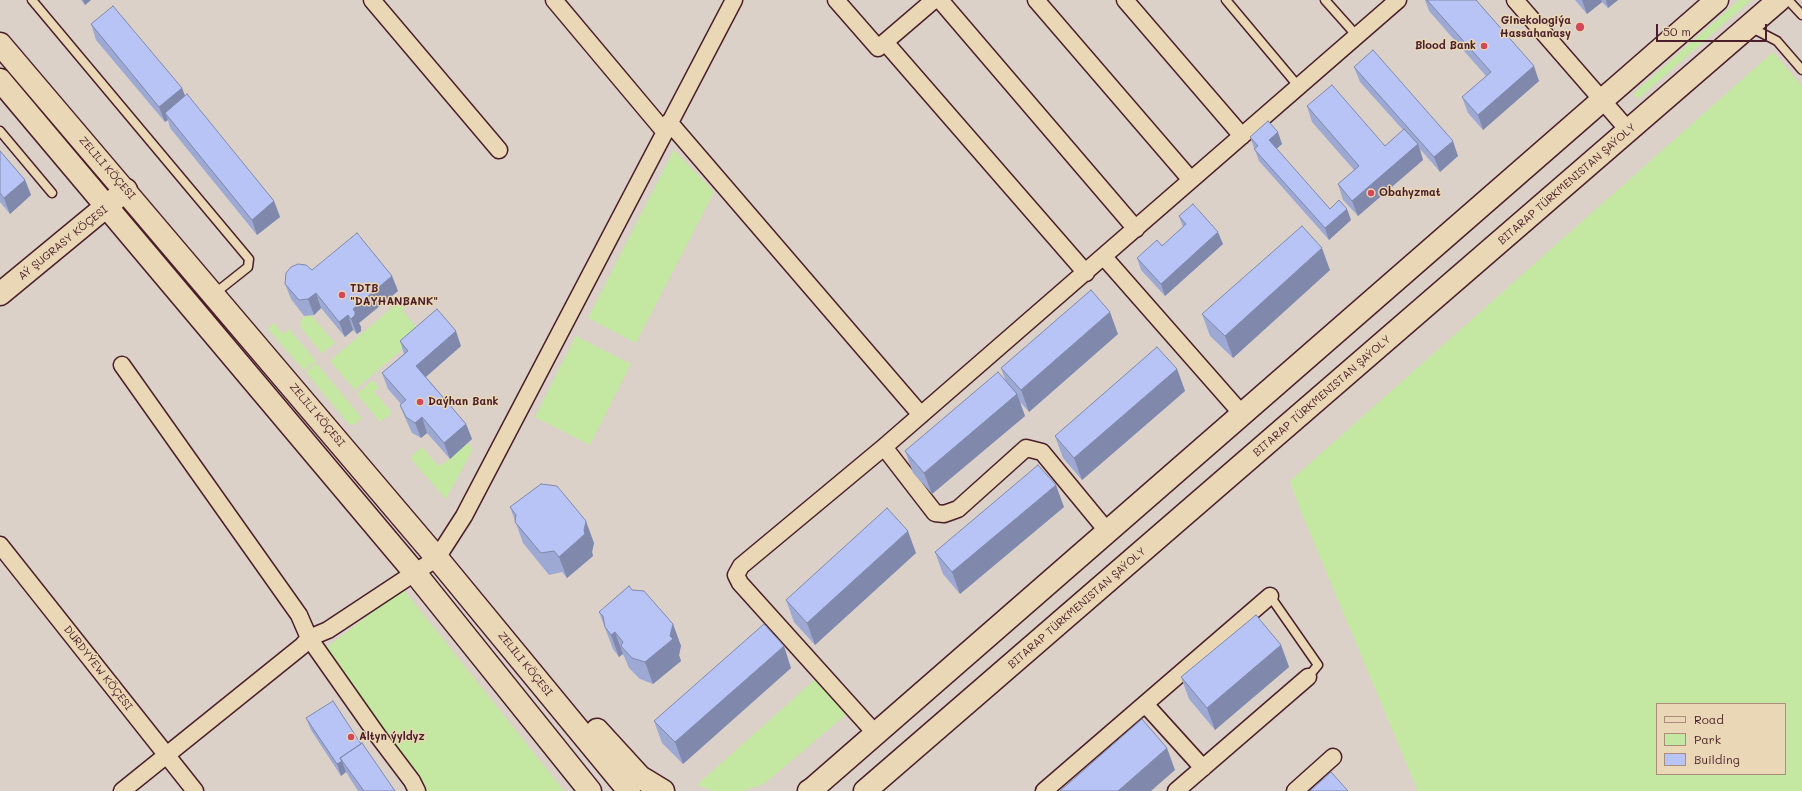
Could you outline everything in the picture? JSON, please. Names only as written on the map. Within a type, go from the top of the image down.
[{"type":"main road","points":[[810,791],[1718,0]]},
{"type":"main road","name":"BITARAP TÜRKMENISTAN ŞAÝOLY","points":[[865,791],[1779,0]]},
{"type":"main road","name":"ZELILI KÖÇESI","points":[[0,44],[126,190],[437,558],[629,791]]},
{"type":"main road","points":[[0,80],[108,206],[415,573],[590,791]]},
{"type":"main road","name":"AÝ ŞUGRASY KÖÇESI","points":[[0,294],[126,190]]},
{"type":"main road","points":[[561,708],[577,708],[640,777],[663,791]]},
{"type":"street","points":[[372,0],[499,150]]},
{"type":"street","points":[[554,0],[921,416]]},
{"type":"street","points":[[122,791],[302,646],[309,638],[328,630],[437,558],[464,516],[734,0]]},
{"type":"street","points":[[836,0],[878,48],[934,0]]},
{"type":"street","points":[[940,0],[1136,229]]},
{"type":"street","points":[[1036,0],[1191,180]]},
{"type":"street","points":[[1125,0],[1242,136]]},
{"type":"street","points":[[876,734],[745,588],[736,575],[741,566],[921,416],[1398,0]]},
{"type":"street","points":[[1515,0],[1629,131]]},
{"type":"street","points":[[885,42],[1086,273]]},
{"type":"street","points":[[1104,257],[1242,414]]},
{"type":"street","points":[[122,365],[299,615],[309,638],[378,736],[412,781],[417,791]]},
{"type":"street","points":[[884,447],[935,513],[944,514],[958,509],[1026,448],[1042,452],[1108,532]]},
{"type":"street","name":"DURDYÝEW KÖÇESI","points":[[0,545],[195,791]]},
{"type":"street","points":[[1044,791],[1270,596]]},
{"type":"street","points":[[1176,791],[1308,677]]},
{"type":"street","points":[[1145,704],[1203,768]]},
{"type":"street","points":[[1295,791],[1333,756]]},
{"type":"lane","points":[[32,0],[249,259],[248,267],[214,294]]},
{"type":"lane","points":[[1226,0],[1299,87]]},
{"type":"lane","points":[[1325,0],[1357,36]]},
{"type":"lane","points":[[1788,0],[1802,15]]},
{"type":"lane","points":[[1749,26],[1777,41],[1802,70]]},
{"type":"lane","points":[[0,131],[52,193]]},
{"type":"lane","points":[[1270,596],[1318,665],[1308,677]]},
{"type":"green space","points":[[1739,0],[1751,0],[1638,99],[1633,94]]},
{"type":"green space","points":[[1773,52],[1802,86],[1802,791],[1418,791],[1302,514],[1290,481]]},
{"type":"green space","points":[[674,150],[714,192],[636,343],[588,318]]},
{"type":"green space","points":[[401,300],[406,306],[402,310],[421,333],[355,390],[330,361]]},
{"type":"green space","points":[[310,314],[335,343],[322,353],[301,328],[301,320],[304,316],[307,317]]},
{"type":"green space","points":[[274,323],[283,334],[289,329],[316,361],[304,370],[268,329]]},
{"type":"green space","points":[[576,336],[631,364],[590,445],[535,417]]},
{"type":"green space","points":[[316,363],[362,418],[354,425],[349,424],[306,372]]},
{"type":"green space","points":[[373,380],[379,388],[374,392],[392,413],[380,422],[357,394]]},
{"type":"green space","points":[[468,443],[473,449],[446,499],[410,458],[422,447],[438,466],[446,462]]},
{"type":"green space","points":[[403,589],[564,791],[419,791],[318,654]]},
{"type":"green space","points":[[820,675],[850,711],[764,784],[742,791],[714,791],[697,785]]},
{"type":"building","name":"Blood Bank","points":[[1427,0],[1476,0],[1534,66],[1478,115],[1462,97],[1491,72]]},
{"type":"building","points":[[113,6],[182,88],[159,107],[91,24]]},
{"type":"building","points":[[1373,50],[1453,141],[1434,157],[1354,67]]},
{"type":"building","points":[[1332,85],[1385,146],[1404,129],[1418,144],[1352,201],[1338,184],[1359,166],[1307,106]]},
{"type":"building","points":[[187,94],[274,201],[252,220],[165,113]]},
{"type":"building","points":[[1268,121],[1278,132],[1269,140],[1330,209],[1339,200],[1347,209],[1325,228],[1254,149],[1258,146],[1250,137]]},
{"type":"building","points":[[0,151],[25,180],[4,198],[0,193]]},
{"type":"building","points":[[1193,204],[1218,232],[1161,284],[1137,258],[1157,240],[1162,246],[1186,224],[1179,216]]},
{"type":"building","points":[[1302,226],[1322,248],[1225,336],[1202,314]]},
{"type":"building","name":"TDTB \"DAYHANBANK\"","points":[[357,233],[392,276],[353,309],[355,315],[351,319],[348,315],[339,322],[316,293],[308,299],[299,300],[285,284],[286,273],[291,267],[298,264],[306,265],[312,270]]},
{"type":"building","points":[[1091,290],[1110,312],[1021,390],[1001,368]]},
{"type":"building","name":"Daýhan Bank","points":[[437,309],[456,331],[416,366],[466,424],[444,443],[422,417],[415,423],[406,417],[400,405],[406,400],[382,373],[408,351],[400,341]]},
{"type":"building","points":[[1157,347],[1177,369],[1074,458],[1055,436]]},
{"type":"building","points":[[998,372],[1017,394],[924,473],[905,451]]},
{"type":"building","points":[[1038,465],[1056,485],[952,572],[935,552]]},
{"type":"building","points":[[541,484],[557,486],[586,521],[584,530],[585,534],[559,557],[554,551],[541,553],[515,522],[516,515],[510,507]]},
{"type":"building","points":[[887,508],[908,531],[807,623],[786,600]]},
{"type":"building","points":[[629,586],[632,590],[644,591],[673,624],[670,636],[673,639],[645,662],[632,658],[621,646],[623,642],[615,632],[611,635],[605,627],[603,616],[599,612]]},
{"type":"building","points":[[1256,615],[1281,645],[1207,708],[1181,677]]},
{"type":"building","points":[[764,624],[784,646],[675,742],[654,721]]},
{"type":"building","points":[[333,701],[361,744],[340,758],[342,761],[337,764],[306,718]]},
{"type":"building","points":[[1142,719],[1167,748],[1118,791],[1060,791]]},
{"type":"building","points":[[362,743],[395,791],[364,791],[340,758]]},
{"type":"building","points":[[1331,772],[1348,791],[1310,791]]},
{"type":"place","name":"Ginekologiýa Hassahanasy","points":[[1580,27]]},
{"type":"place","name":"Blood Bank","points":[[1484,46]]},
{"type":"place","name":"Obahyzmat","points":[[1371,193]]},
{"type":"place","name":"TDTB \"DAYHANBANK\"","points":[[342,295]]},
{"type":"place","name":"Daýhan Bank","points":[[420,402]]},
{"type":"place","name":"Altyn ýyldyz","points":[[351,737]]}]
